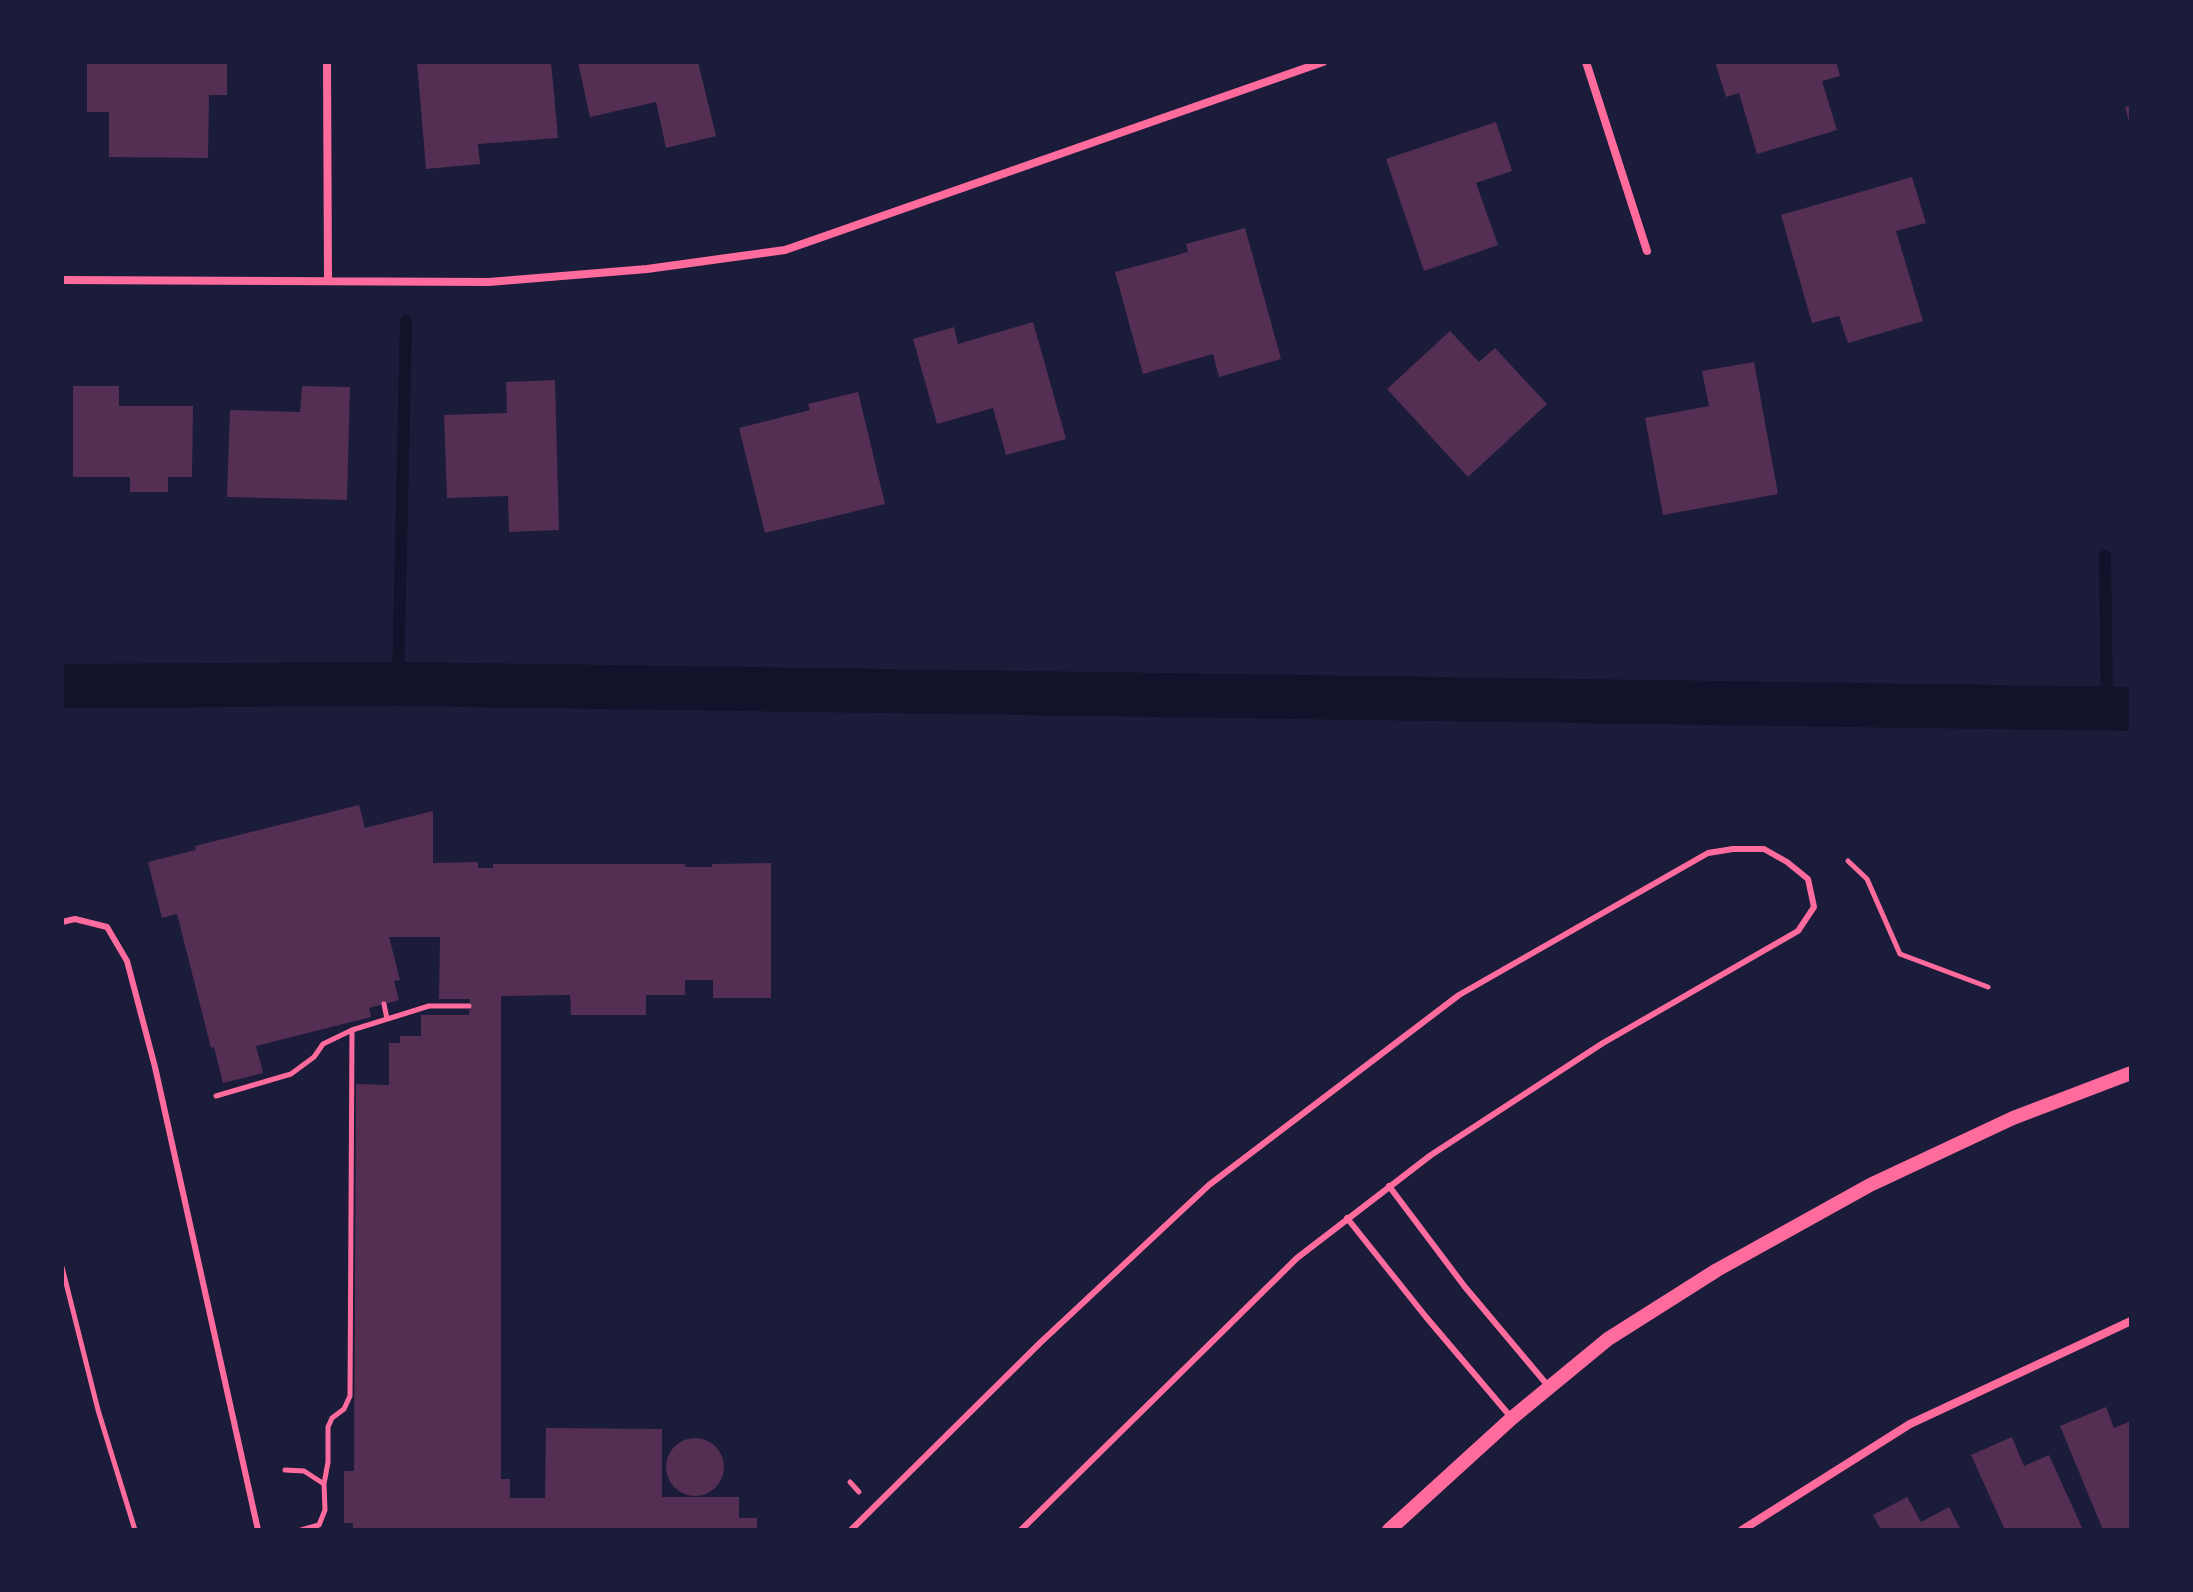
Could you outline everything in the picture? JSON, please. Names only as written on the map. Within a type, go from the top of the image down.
[{"type":"street","points":[[327,62],[328,280]]},
{"type":"street","points":[[62,280],[489,282],[647,269],[785,250],[1323,62]]},
{"type":"street","points":[[1586,62],[1647,251]]},
{"type":"street","points":[[1389,1530],[1512,1418],[1608,1339],[1705,1277],[1870,1185],[2013,1118],[2131,1073]]},
{"type":"street","points":[[1742,1530],[1910,1424],[2131,1321]]},
{"type":"lane","points":[[851,1530],[1041,1342],[1209,1185],[1459,995],[1708,853],[1764,849],[1808,879],[1814,907],[1798,931],[1603,1043],[1431,1155],[1347,1218],[1297,1258],[1021,1530]]},
{"type":"lane","points":[[62,922],[75,919],[107,927],[127,961],[155,1067],[258,1530]]},
{"type":"lane","points":[[1389,1186],[1465,1287],[1549,1387]]},
{"type":"lane","points":[[1347,1218],[1512,1418]]},
{"type":"path","points":[[1848,861],[1867,879],[1900,954],[1988,987]]},
{"type":"path","points":[[384,1004],[387,1019]]},
{"type":"path","points":[[216,1096],[291,1074],[314,1057],[323,1044],[352,1030],[429,1006],[469,1006]]},
{"type":"path","points":[[301,1530],[319,1525],[325,1510],[328,1427],[332,1418],[344,1409],[350,1396],[352,1030]]},
{"type":"path","points":[[62,1267],[98,1410],[135,1530]]},
{"type":"path","points":[[285,1470],[304,1471],[324,1484]]},
{"type":"building","points":[[87,62],[227,62],[227,95],[209,95],[208,158],[109,157],[109,112],[87,112]]},
{"type":"building","points":[[417,62],[551,62],[558,138],[478,144],[480,164],[426,169]]},
{"type":"building","points":[[578,62],[698,62],[716,136],[666,148],[656,102],[590,117]]},
{"type":"building","points":[[1715,62],[1836,62],[1840,76],[1822,81],[1837,130],[1757,154],[1739,93],[1726,97]]},
{"type":"building","points":[[2131,106],[2131,125],[2130,125],[2125,107]]},
{"type":"building","points":[[1496,122],[1512,171],[1476,183],[1498,245],[1424,271],[1386,159]]},
{"type":"building","points":[[1912,177],[1926,223],[1896,231],[1923,321],[1848,343],[1839,316],[1812,323],[1781,215]]},
{"type":"building","points":[[1245,228],[1281,359],[1219,377],[1213,354],[1143,374],[1115,272],[1188,252],[1186,244]]},
{"type":"building","points":[[1033,322],[1066,439],[1006,455],[993,408],[937,424],[913,339],[954,327],[958,344]]},
{"type":"building","points":[[1450,331],[1479,362],[1495,348],[1547,404],[1468,477],[1387,389]]},
{"type":"building","points":[[1754,362],[1778,494],[1663,515],[1645,418],[1709,406],[1702,371]]},
{"type":"building","points":[[555,380],[559,530],[509,532],[508,496],[447,498],[444,415],[507,413],[506,382]]},
{"type":"building","points":[[73,386],[119,386],[119,406],[193,406],[192,477],[168,477],[168,492],[130,492],[130,477],[73,477]]},
{"type":"building","points":[[302,386],[350,387],[347,500],[227,497],[230,410],[300,412]]},
{"type":"building","points":[[858,392],[885,504],[765,533],[739,428],[810,410],[808,404]]},
{"type":"building","points":[[359,805],[365,828],[433,811],[433,863],[478,862],[478,868],[493,868],[493,864],[685,864],[685,867],[712,867],[712,864],[771,863],[771,998],[713,998],[713,980],[685,980],[685,995],[646,995],[646,1015],[571,1015],[570,995],[501,996],[501,1479],[510,1479],[510,1498],[545,1498],[546,1428],[662,1429],[662,1497],[739,1497],[739,1518],[757,1518],[757,1530],[353,1530],[353,1523],[344,1523],[344,1471],[354,1471],[356,1084],[389,1085],[389,1043],[400,1043],[400,1036],[421,1036],[421,1015],[469,1015],[470,999],[439,999],[440,937],[389,937],[400,980],[394,981],[399,1000],[369,1008],[371,1017],[256,1046],[263,1073],[223,1083],[177,914],[162,918],[148,862],[196,850],[195,846]]},
{"type":"building","points":[[2106,1407],[2114,1428],[2131,1421],[2131,1530],[2103,1530],[2060,1426]]},
{"type":"building","points":[[2012,1437],[2024,1466],[2049,1455],[2083,1530],[2005,1530],[1971,1455]]},
{"type":"building","points":[[695,1438],[716,1446],[724,1467],[716,1488],[695,1496],[674,1488],[666,1467],[674,1446]]},
{"type":"building","points":[[1907,1497],[1921,1522],[1949,1507],[1961,1530],[1881,1530],[1873,1515]]},
{"type":"waterway","points":[[398,684],[406,321]]},
{"type":"waterway","points":[[2105,556],[2107,709]]},
{"type":"waterway","points":[[62,686],[398,684],[2131,709]]}]
